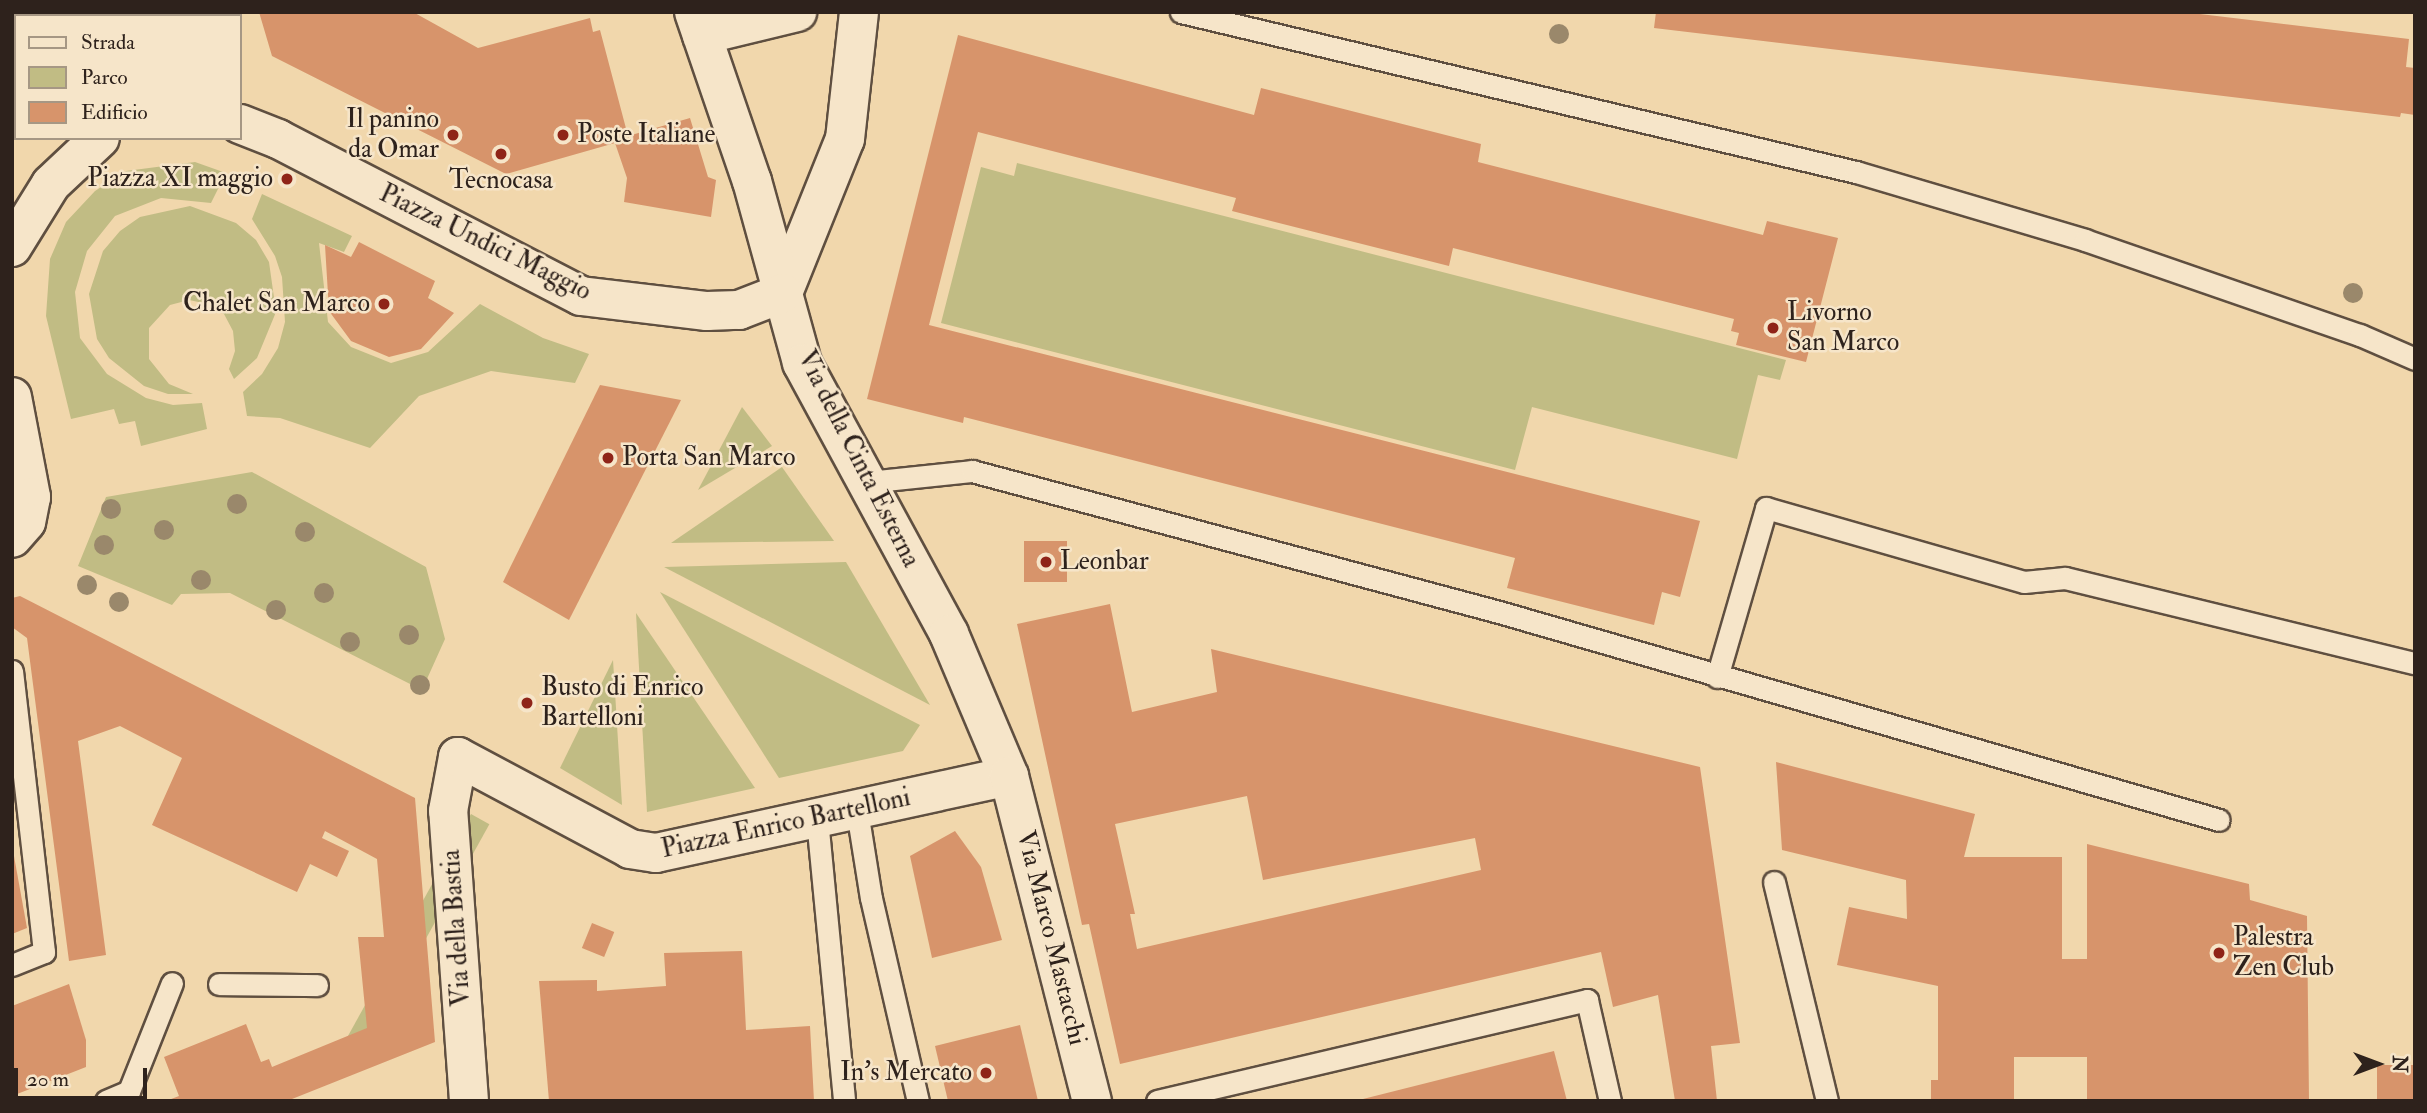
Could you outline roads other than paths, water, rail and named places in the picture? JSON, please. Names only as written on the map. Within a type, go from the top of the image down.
[{"type":"street","points":[[698,24],[797,12]]},
{"type":"street","points":[[783,293],[845,138],[859,12]]},
{"type":"street","name":"Via della Cinta Esterna","points":[[698,24],[752,181],[802,363],[949,634],[1009,776]]},
{"type":"street","name":"Piazza Undici Maggio","points":[[242,125],[278,138],[581,296],[708,311],[739,310],[783,293]]},
{"type":"street","points":[[12,247],[51,184],[98,140]]},
{"type":"street","points":[[12,397],[32,497],[26,522],[12,538]]},
{"type":"street","name":"Piazza Enrico Bartelloni","points":[[458,757],[629,849],[656,853],[1009,776]]},
{"type":"street","name":"Via della Bastia","points":[[458,757],[449,811],[468,1101]]},
{"type":"street","name":"Via Marco Mastacchi","points":[[1009,776],[1092,1101]]},
{"type":"lane","points":[[1181,12],[1856,173],[2085,240],[2360,335],[2415,359]]},
{"type":"lane","points":[[867,482],[972,471],[1499,612],[2219,820]]},
{"type":"lane","points":[[1717,677],[1766,508],[2024,582],[2065,578],[2415,663]]},
{"type":"lane","points":[[12,671],[44,952],[12,965]]},
{"type":"lane","points":[[857,811],[871,898],[918,1101]]},
{"type":"lane","points":[[817,820],[844,1101]]},
{"type":"lane","points":[[1774,882],[1827,1101]]},
{"type":"lane","points":[[106,1101],[130,1091],[172,983]]},
{"type":"lane","points":[[219,984],[317,985]]},
{"type":"lane","points":[[1157,1101],[1587,1000],[1611,1101]]},
{"type":"place","name":"Il panino da Omar","points":[[453,135]]},
{"type":"place","name":"Poste Italiane","points":[[563,135]]},
{"type":"place","name":"Tecnocasa","points":[[501,154]]},
{"type":"place","name":"Piazza XI maggio","points":[[287,179]]},
{"type":"place","name":"Chalet San Marco","points":[[384,304]]},
{"type":"place","name":"Livorno San Marco","points":[[1773,328]]},
{"type":"place","name":"Porta San Marco","points":[[608,458]]},
{"type":"place","name":"Leonbar","points":[[1046,562]]},
{"type":"place","name":"Busto di Enrico Bartelloni","points":[[527,703]]},
{"type":"place","name":"Palestra Zen Club","points":[[2219,953]]},
{"type":"place","name":"In's Mercato","points":[[986,1073]]}]
